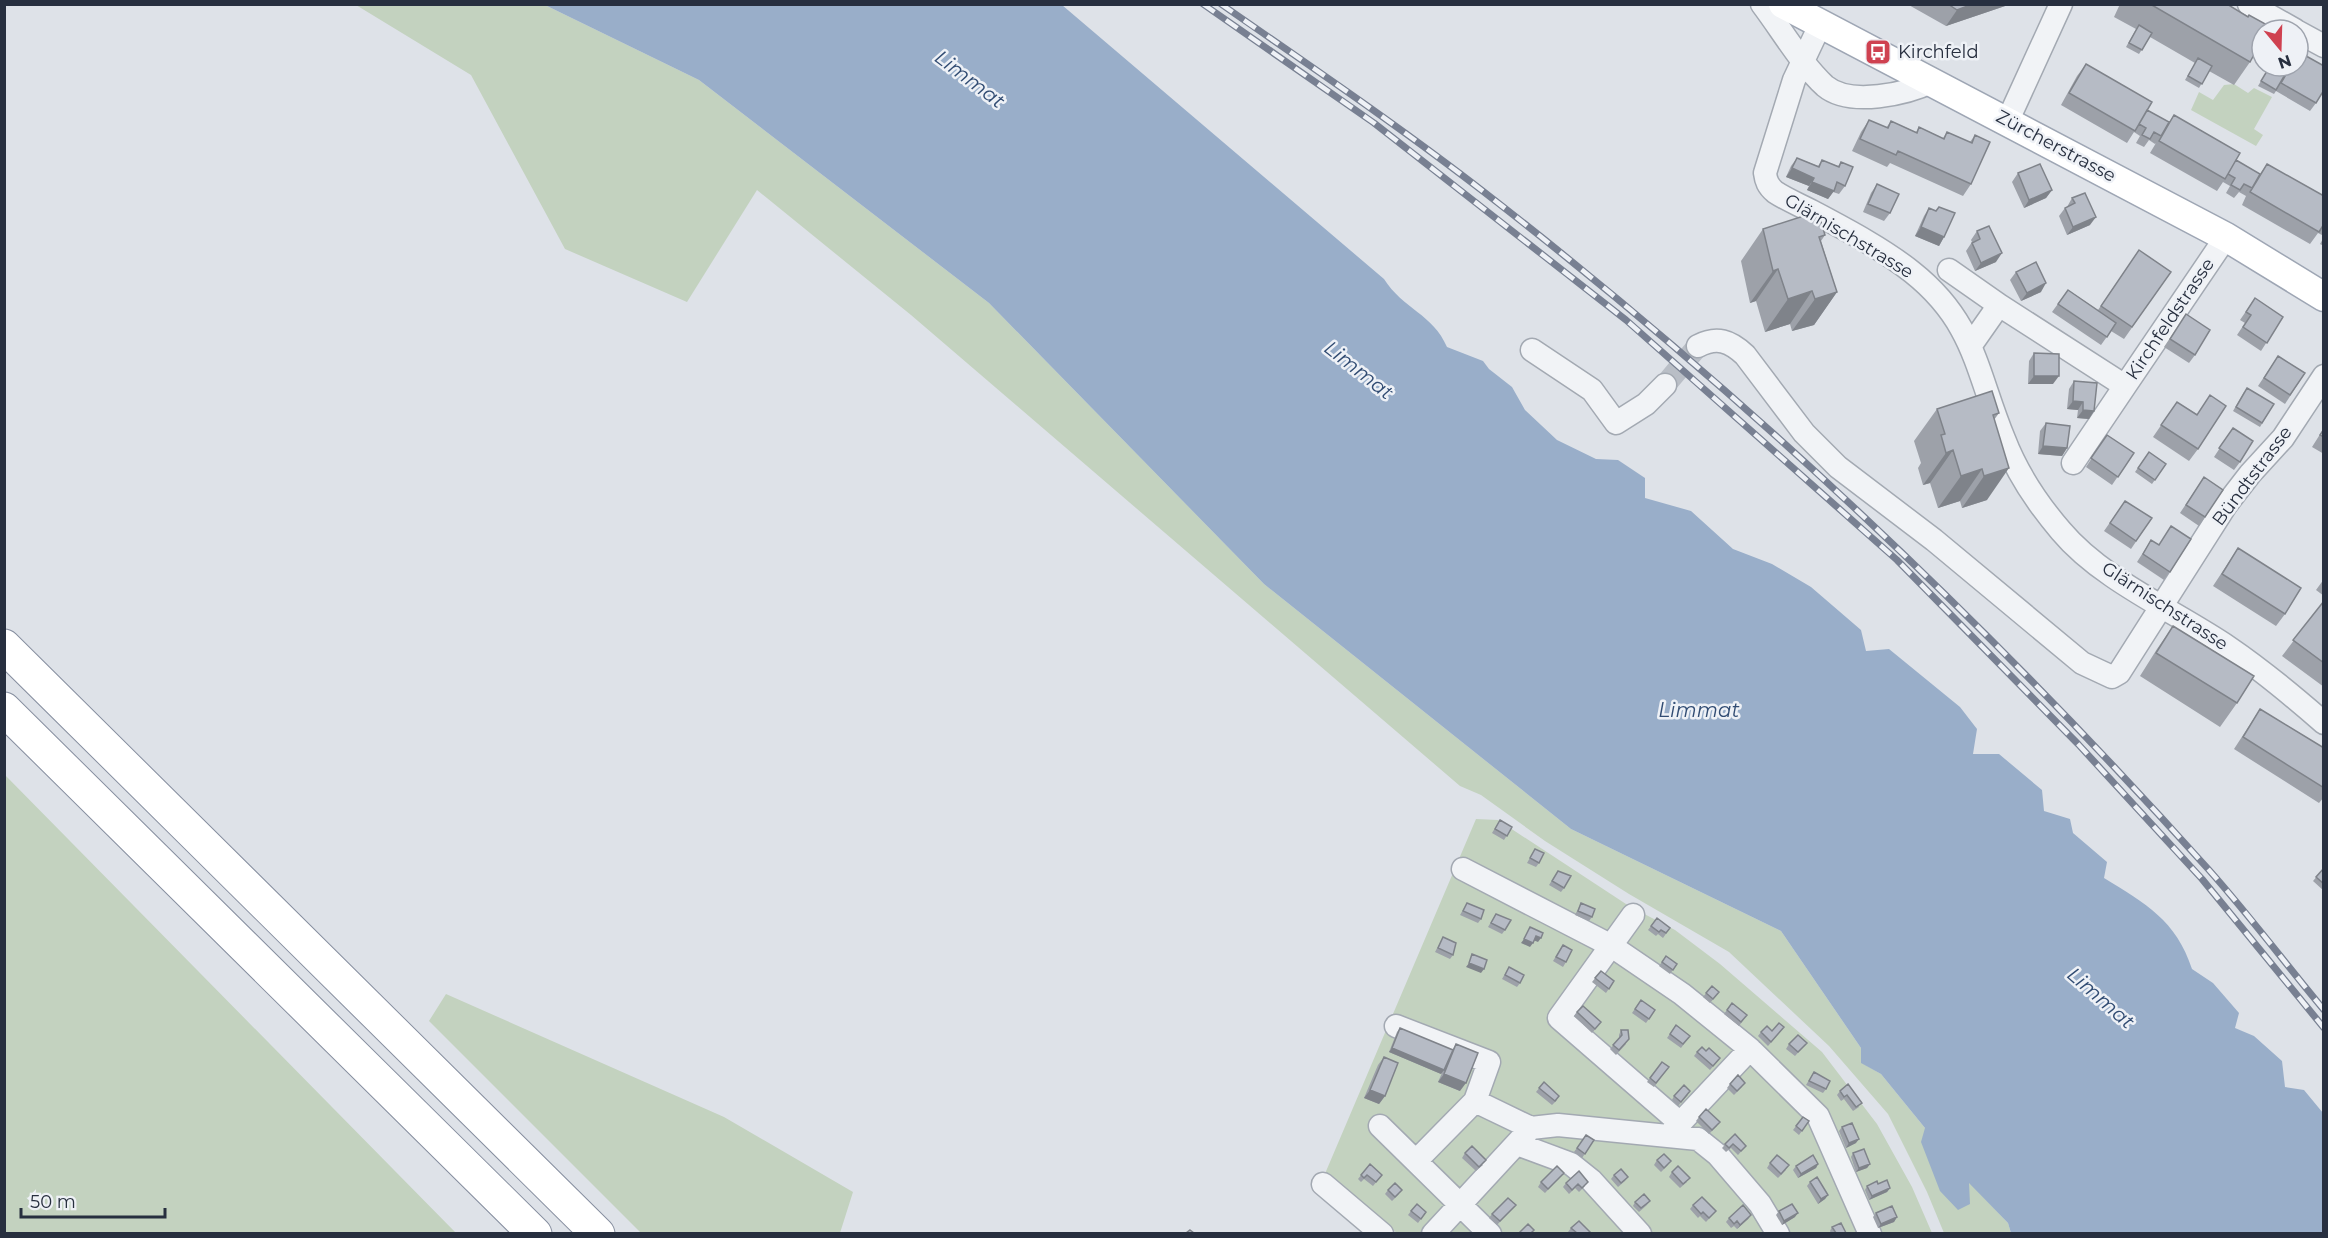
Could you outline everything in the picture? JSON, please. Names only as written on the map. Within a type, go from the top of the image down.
[{"type":"highway","points":[[4,646],[598,1233]]},
{"type":"highway","points":[[4,709],[535,1233]]},
{"type":"main road","name":"Zürcherstrasse","points":[[1784,4],[2008,120],[2226,237],[2324,297]]},
{"type":"street","points":[[1762,4],[1826,86],[1843,94],[1890,95],[1911,92],[1933,81]]},
{"type":"street","points":[[2008,120],[2061,4]]},
{"type":"street","points":[[2249,4],[2273,18]]},
{"type":"street","name":"Glärnischstrasse","points":[[1821,23],[1791,90],[1765,172],[1766,182],[1774,191],[1911,272],[1958,320],[1971,345],[2004,440],[2037,502],[2063,534],[2101,566],[2228,646],[2324,723]]},
{"type":"street","points":[[2310,38],[2324,46]]},
{"type":"street","name":"Kirchfeldstrasse","points":[[1949,270],[1999,306],[2125,386],[2226,237]]},
{"type":"street","points":[[1971,345],[1999,306]]},
{"type":"street","name":"Bündtstrasse","points":[[1698,346],[1708,340],[1720,340],[1734,345],[1745,355],[1804,433],[1838,467],[1934,540],[2082,663],[2112,677],[2119,673],[2226,505],[2250,474],[2283,438],[2324,376]]},
{"type":"street","points":[[1532,350],[1592,390],[1616,423],[1647,404],[1665,385]]},
{"type":"street","points":[[2073,464],[2125,386]]},
{"type":"street","points":[[1464,869],[1610,945],[1682,994],[1750,1049],[1818,1116],[1870,1233]]},
{"type":"street","points":[[1633,915],[1559,1018],[1674,1130]]},
{"type":"street","points":[[1396,1026],[1489,1062],[1475,1101],[1416,1161]]},
{"type":"street","points":[[1674,1130],[1750,1049]]},
{"type":"street","points":[[1475,1101],[1524,1136],[1571,1164],[1591,1180],[1640,1233]]},
{"type":"street","points":[[1380,1125],[1490,1233]]},
{"type":"street","points":[[1433,1233],[1524,1136],[1558,1125],[1674,1130],[1698,1139],[1718,1155],[1760,1204],[1778,1233]]},
{"type":"street","points":[[1323,1185],[1382,1233]]},
{"type":"green space","points":[[356,5],[545,5],[699,80],[989,303],[1264,584],[1571,829],[1781,931],[1861,1048],[1862,1063],[1881,1074],[1969,1182],[2008,1223],[2011,1233],[1944,1233],[1927,1192],[1888,1114],[1829,1046],[1729,952],[1629,894],[1545,841],[1481,795],[1460,786],[911,315],[757,190],[687,302],[565,249],[471,75]]},
{"type":"green space","points":[[2234,84],[2248,93],[2254,88],[2272,97],[2254,129],[2263,135],[2256,146],[2191,110],[2199,92],[2213,100],[2224,85]]},
{"type":"green space","points":[[5,775],[456,1233],[5,1233]]},
{"type":"green space","points":[[1476,819],[1498,820],[1629,906],[1675,930],[1720,964],[1822,1052],[1877,1124],[1912,1187],[1932,1233],[1397,1233],[1324,1176]]},
{"type":"green space","points":[[446,994],[724,1117],[853,1192],[840,1233],[641,1233],[429,1021]]},
{"type":"water","name":"Limmat","points":[[545,5],[1062,5],[1384,279],[1400,298],[1434,327],[1447,347],[1483,361],[1489,369],[1512,387],[1525,410],[1557,440],[1596,459],[1618,460],[1645,478],[1645,498],[1691,511],[1733,549],[1772,564],[1811,587],[1861,630],[1866,651],[1889,649],[1960,707],[1977,729],[1973,754],[1999,754],[2042,790],[2044,811],[2070,819],[2073,833],[2107,862],[2104,878],[2158,915],[2177,938],[2192,969],[2213,983],[2239,1013],[2235,1028],[2254,1036],[2282,1061],[2285,1087],[2304,1090],[2323,1113],[2323,1233],[2011,1233],[2008,1223],[1969,1183],[1970,1204],[1958,1210],[1940,1191],[1921,1142],[1925,1128],[1881,1074],[1861,1063],[1861,1048],[1781,931],[1571,829],[1264,584],[989,303],[699,80]]},
{"type":"building","points":[[1948,4],[1973,4],[1957,10]]},
{"type":"building","points":[[2150,4],[2227,4],[2248,17],[2249,15],[2254,18],[2250,18],[2250,62]]},
{"type":"building","points":[[2139,25],[2152,33],[2142,50],[2129,43]]},
{"type":"building","points":[[2198,58],[2212,66],[2202,84],[2188,76]]},
{"type":"building","points":[[2310,58],[2324,66],[2324,90],[2316,103],[2281,83],[2284,78],[2310,78]]},
{"type":"building","points":[[2086,64],[2152,102],[2135,131],[2069,93]]},
{"type":"building","points":[[2263,78],[2283,78],[2276,90],[2261,81]]},
{"type":"building","points":[[2147,110],[2169,122],[2161,136],[2154,132],[2150,139],[2142,135],[2146,128],[2139,124]]},
{"type":"building","points":[[2174,115],[2240,153],[2225,179],[2159,141]]},
{"type":"building","points":[[1869,120],[1888,128],[1891,121],[1917,133],[1919,127],[1944,139],[1947,132],[1972,143],[1975,135],[1990,142],[1971,184],[1898,151],[1896,155],[1860,139]]},
{"type":"building","points":[[1797,158],[1819,167],[1822,160],[1839,167],[1841,162],[1853,167],[1845,186],[1837,182],[1834,191],[1812,182],[1814,178],[1792,168]]},
{"type":"building","points":[[2236,160],[2260,174],[2252,188],[2244,184],[2240,190],[2231,185],[2235,178],[2228,174]]},
{"type":"building","points":[[2040,164],[2052,190],[2029,200],[2018,173]]},
{"type":"building","points":[[2267,164],[2324,196],[2324,224],[2319,232],[2250,192]]},
{"type":"building","points":[[1877,184],[1899,194],[1890,213],[1868,204]]},
{"type":"building","points":[[2085,193],[2096,217],[2073,227],[2065,208],[2075,203],[2072,198]]},
{"type":"building","points":[[1939,207],[1955,213],[1944,237],[1921,227],[1929,208],[1936,211]]},
{"type":"building","points":[[1813,213],[1814,216],[1819,215],[1825,235],[1819,237],[1837,292],[1815,299],[1812,291],[1788,299],[1778,269],[1773,271],[1763,229]]},
{"type":"building","points":[[1989,226],[2002,253],[1981,263],[1972,243],[1980,239],[1977,231]]},
{"type":"building","points":[[2139,250],[2171,272],[2132,327],[2101,306]]},
{"type":"building","points":[[2036,262],[2046,283],[2027,293],[2016,272]]},
{"type":"building","points":[[2068,290],[2116,323],[2107,337],[2058,304]]},
{"type":"building","points":[[2255,298],[2283,317],[2267,343],[2243,327],[2251,315],[2246,312]]},
{"type":"building","points":[[2186,314],[2210,330],[2195,355],[2170,339]]},
{"type":"building","points":[[2034,353],[2059,354],[2059,376],[2034,376]]},
{"type":"building","points":[[2278,356],[2305,373],[2290,395],[2264,378]]},
{"type":"building","points":[[2074,381],[2097,383],[2094,411],[2083,410],[2083,402],[2073,401]]},
{"type":"building","points":[[2247,388],[2274,404],[2262,423],[2236,407]]},
{"type":"building","points":[[1992,391],[1999,413],[1993,415],[2009,468],[1984,476],[1982,469],[1961,476],[1953,450],[1946,453],[1941,435],[1945,434],[1937,409]]},
{"type":"building","points":[[2210,395],[2226,406],[2198,449],[2161,425],[2177,402],[2197,415]]},
{"type":"building","points":[[2046,423],[2070,426],[2067,448],[2043,446]]},
{"type":"building","points":[[2233,428],[2253,441],[2240,462],[2219,448]]},
{"type":"building","points":[[2107,435],[2134,453],[2118,477],[2091,458]]},
{"type":"building","points":[[2149,452],[2166,464],[2155,480],[2138,468]]},
{"type":"building","points":[[2204,477],[2223,490],[2205,517],[2186,505]]},
{"type":"building","points":[[2125,501],[2152,518],[2136,541],[2110,523]]},
{"type":"building","points":[[2171,526],[2191,539],[2170,572],[2143,554],[2151,540],[2159,545]]},
{"type":"building","points":[[2238,548],[2301,588],[2285,614],[2222,574]]},
{"type":"building","points":[[2324,601],[2324,663],[2293,640]]},
{"type":"building","points":[[2173,626],[2254,676],[2237,703],[2156,653]]},
{"type":"building","points":[[2260,709],[2324,748],[2324,788],[2243,737]]},
{"type":"building","points":[[1500,820],[1512,827],[1507,836],[1495,829]]},
{"type":"building","points":[[1535,849],[1544,853],[1539,863],[1530,858]]},
{"type":"building","points":[[2324,868],[2324,884],[2316,877]]},
{"type":"building","points":[[1558,871],[1571,876],[1564,888],[1552,881]]},
{"type":"building","points":[[1467,903],[1484,910],[1481,919],[1463,911]]},
{"type":"building","points":[[1581,903],[1595,909],[1592,917],[1578,911]]},
{"type":"building","points":[[1496,914],[1511,920],[1505,930],[1491,923]]},
{"type":"building","points":[[1657,918],[1670,928],[1666,933],[1661,930],[1659,932],[1651,926]]},
{"type":"building","points":[[1530,927],[1543,933],[1541,938],[1536,936],[1533,943],[1524,939]]},
{"type":"building","points":[[1443,937],[1456,943],[1453,955],[1438,948]]},
{"type":"building","points":[[1563,945],[1572,950],[1566,962],[1556,957]]},
{"type":"building","points":[[1472,954],[1487,960],[1484,969],[1469,963]]},
{"type":"building","points":[[1666,956],[1677,964],[1673,970],[1662,962]]},
{"type":"building","points":[[1509,967],[1524,975],[1520,983],[1505,975]]},
{"type":"building","points":[[1601,971],[1614,981],[1609,989],[1595,978]]},
{"type":"building","points":[[1712,986],[1719,992],[1713,999],[1706,993]]},
{"type":"building","points":[[1641,1000],[1655,1010],[1649,1019],[1635,1009]]},
{"type":"building","points":[[1732,1003],[1747,1015],[1741,1022],[1727,1010]]},
{"type":"building","points":[[1583,1006],[1601,1022],[1595,1029],[1577,1012]]},
{"type":"building","points":[[1779,1023],[1784,1027],[1771,1042],[1761,1032],[1767,1026],[1772,1031]]},
{"type":"building","points":[[1676,1025],[1690,1036],[1683,1044],[1670,1034]]},
{"type":"building","points":[[1400,1028],[1453,1050],[1444,1070],[1392,1048]]},
{"type":"building","points":[[1621,1030],[1628,1030],[1629,1039],[1619,1050],[1613,1045],[1622,1035]]},
{"type":"building","points":[[1798,1035],[1807,1043],[1798,1052],[1789,1044]]},
{"type":"building","points":[[1456,1044],[1478,1053],[1466,1083],[1444,1074]]},
{"type":"building","points":[[1702,1047],[1706,1051],[1709,1048],[1720,1058],[1713,1066],[1697,1052]]},
{"type":"building","points":[[1384,1057],[1398,1063],[1385,1096],[1370,1090]]},
{"type":"building","points":[[1662,1062],[1669,1067],[1656,1083],[1650,1078]]},
{"type":"building","points":[[1814,1072],[1830,1081],[1826,1089],[1809,1081]]},
{"type":"building","points":[[1738,1075],[1745,1083],[1737,1091],[1730,1084]]},
{"type":"building","points":[[1544,1082],[1559,1096],[1555,1101],[1539,1088]]},
{"type":"building","points":[[1848,1084],[1862,1103],[1856,1107],[1847,1095],[1844,1097],[1840,1091]]},
{"type":"building","points":[[1684,1085],[1690,1091],[1681,1102],[1674,1096]]},
{"type":"building","points":[[1706,1109],[1720,1122],[1712,1130],[1699,1117]]},
{"type":"building","points":[[1803,1117],[1809,1121],[1802,1131],[1796,1126]]},
{"type":"building","points":[[1852,1123],[1859,1139],[1849,1143],[1842,1127]]},
{"type":"building","points":[[1735,1134],[1746,1146],[1741,1151],[1733,1144],[1729,1148],[1725,1144]]},
{"type":"building","points":[[1586,1135],[1594,1140],[1585,1154],[1577,1148]]},
{"type":"building","points":[[1472,1146],[1486,1160],[1479,1167],[1465,1153]]},
{"type":"building","points":[[1864,1149],[1870,1164],[1859,1168],[1853,1153]]},
{"type":"building","points":[[1664,1154],[1671,1161],[1664,1168],[1657,1160]]},
{"type":"building","points":[[1777,1155],[1789,1165],[1781,1174],[1770,1163]]},
{"type":"building","points":[[1813,1155],[1818,1164],[1801,1174],[1796,1166]]},
{"type":"building","points":[[1370,1164],[1382,1175],[1376,1182],[1367,1175],[1364,1178],[1361,1175]]},
{"type":"building","points":[[1557,1166],[1564,1173],[1548,1189],[1541,1182]]},
{"type":"building","points":[[1678,1166],[1690,1178],[1683,1184],[1672,1172]]},
{"type":"building","points":[[1621,1169],[1628,1177],[1621,1183],[1614,1175]]},
{"type":"building","points":[[1579,1171],[1588,1182],[1582,1188],[1578,1184],[1572,1190],[1566,1183]]},
{"type":"building","points":[[1817,1177],[1828,1195],[1821,1199],[1810,1182]]},
{"type":"building","points":[[1887,1180],[1890,1188],[1872,1196],[1867,1186],[1877,1181],[1878,1184]]},
{"type":"building","points":[[1395,1183],[1402,1190],[1395,1197],[1388,1190]]},
{"type":"building","points":[[1644,1194],[1650,1201],[1641,1208],[1635,1202]]},
{"type":"building","points":[[1702,1197],[1716,1211],[1709,1218],[1703,1212],[1701,1214],[1693,1205]]},
{"type":"building","points":[[1508,1198],[1516,1205],[1500,1221],[1492,1214]]},
{"type":"building","points":[[1417,1204],[1426,1212],[1421,1219],[1411,1211]]},
{"type":"building","points":[[1792,1204],[1798,1213],[1784,1221],[1779,1211]]},
{"type":"building","points":[[1743,1205],[1751,1215],[1740,1225],[1737,1221],[1734,1224],[1729,1218]]},
{"type":"building","points":[[1892,1206],[1897,1217],[1881,1224],[1876,1213]]},
{"type":"building","points":[[1579,1221],[1591,1233],[1577,1233],[1571,1228]]},
{"type":"building","points":[[1841,1223],[1846,1233],[1836,1233],[1832,1227]]},
{"type":"building","points":[[1528,1224],[1534,1230],[1531,1233],[1519,1233]]},
{"type":"tunnel","points":[[1665,385],[1698,346]]},
{"type":"railway","points":[[1203,4],[1374,123],[1626,320],[1897,560],[2078,744],[2202,879],[2324,1028]]},
{"type":"railway","points":[[1221,4],[1387,120],[1484,192],[1677,349],[1770,431],[1952,601],[2039,689],[2209,870],[2324,1010]]},
{"type":"place","name":"Kirchfeld","points":[[1878,52]]}]
